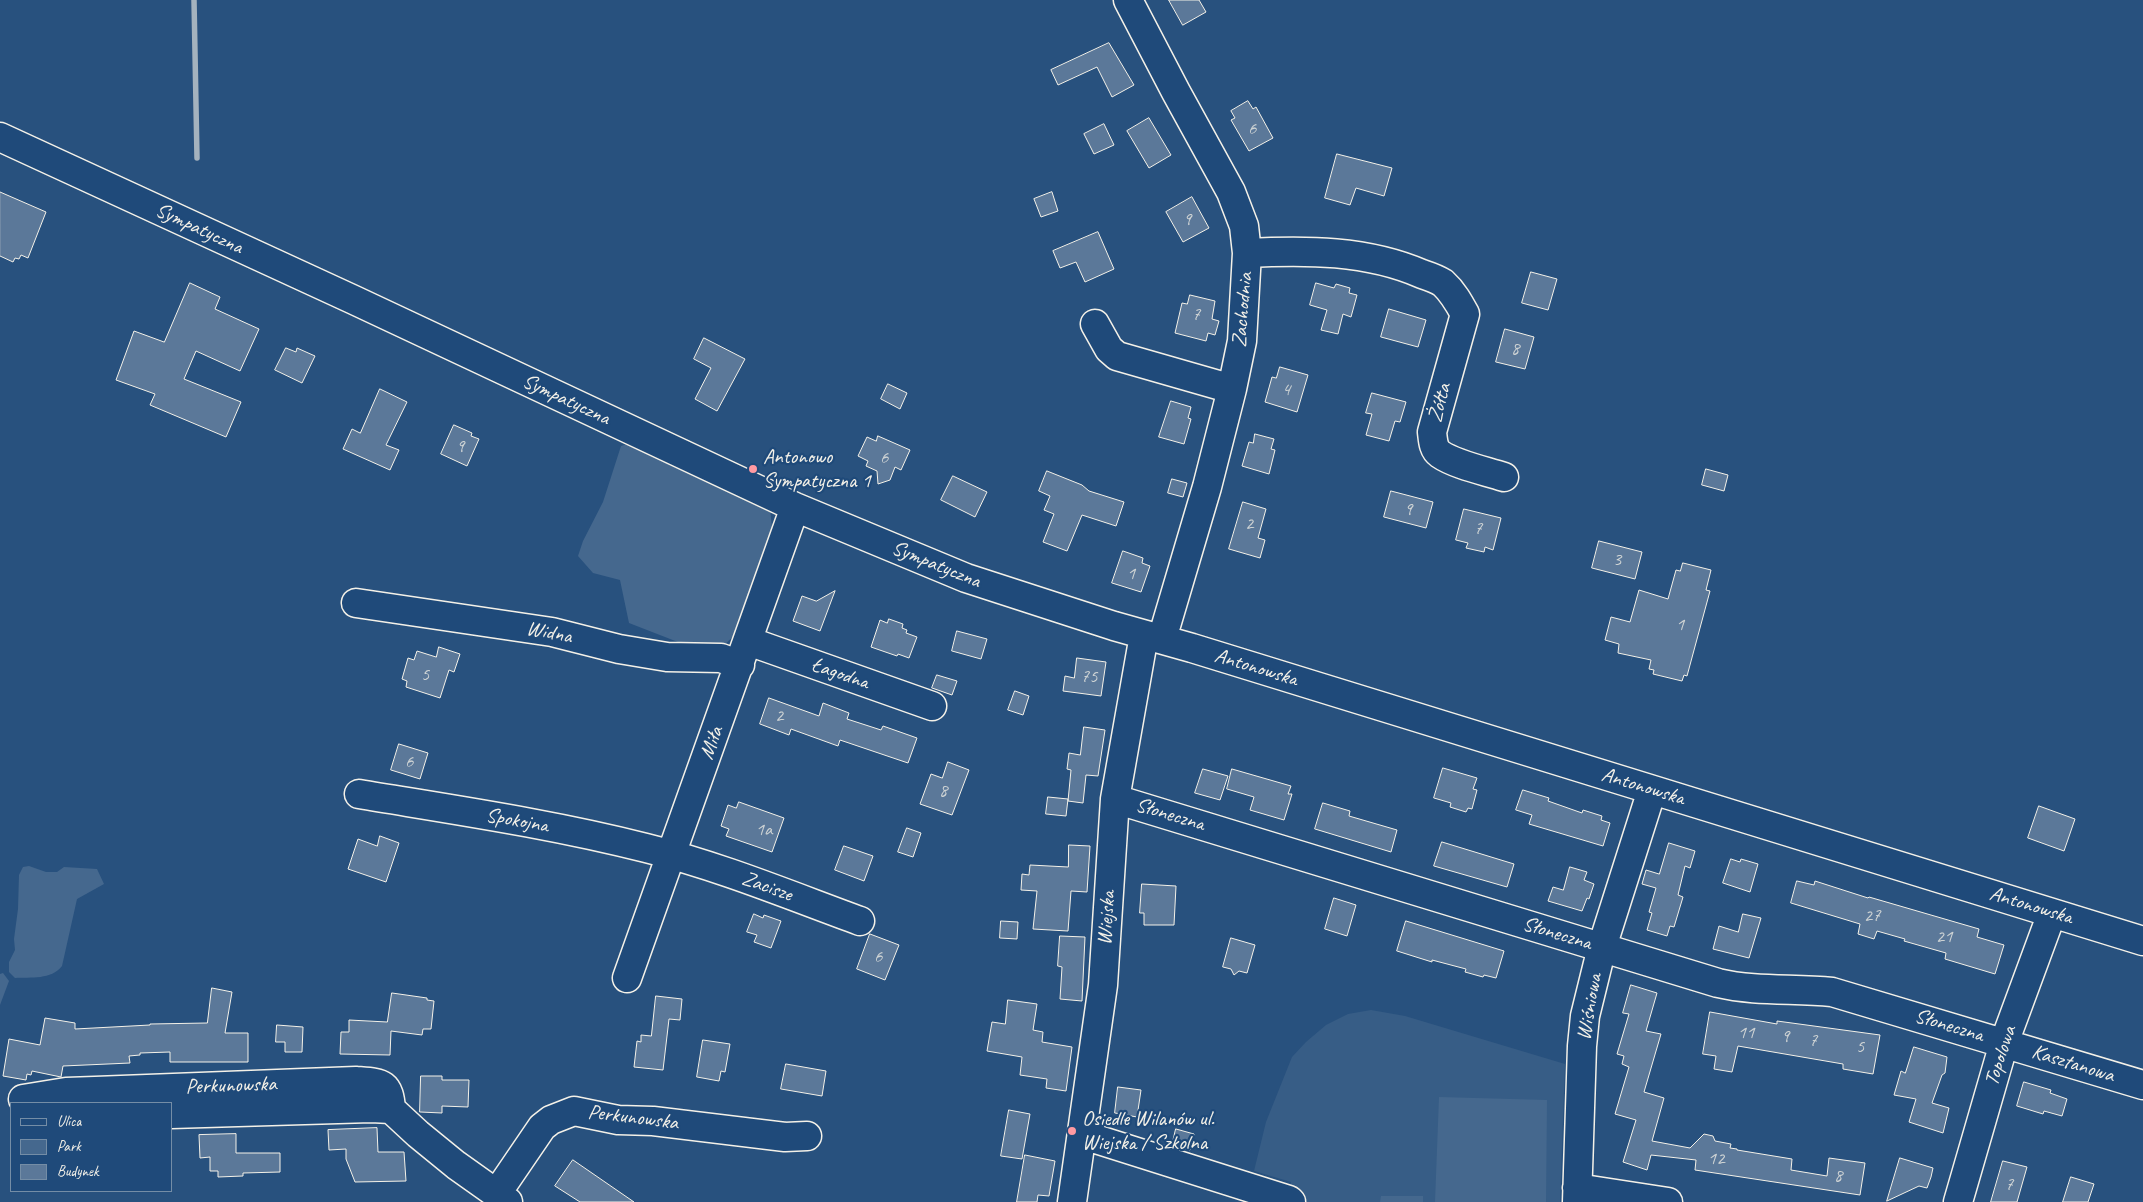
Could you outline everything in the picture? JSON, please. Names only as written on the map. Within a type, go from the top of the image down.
[{"type":"street","name":"Zachodnia","points":[[1128,0],[1231,192],[1244,226],[1247,252],[1242,341],[1232,389],[1207,487],[1153,637]]},
{"type":"street","name":"Sympatyczna","points":[[0,137],[795,507],[966,578],[1153,637]]},
{"type":"street","name":"Żółta","points":[[1247,252],[1301,250],[1361,256],[1410,268],[1442,282],[1455,297],[1465,314],[1432,432],[1434,445],[1440,454],[1464,464],[1504,476]]},
{"type":"street","points":[[1095,324],[1109,349],[1117,356],[1232,389]]},
{"type":"street","name":"Miła","points":[[627,978],[795,507]]},
{"type":"street","name":"Widna","points":[[356,603],[552,632],[618,649],[667,657],[721,658],[744,653]]},
{"type":"street","name":"Antonowska","points":[[1153,637],[2143,941]]},
{"type":"street","name":"Wiejska","points":[[1072,1202],[1103,985],[1115,798],[1153,637]]},
{"type":"street","name":"Łagodna","points":[[744,653],[932,706]]},
{"type":"street","name":"Wiśniowa","points":[[1577,1195],[1582,1046],[1585,1016],[1602,947],[1652,790]]},
{"type":"street","name":"Spokojna","points":[[359,794],[572,831],[647,848],[672,856]]},
{"type":"street","name":"Słoneczna","points":[[1115,798],[1738,988],[1756,990],[1807,989],[1840,994],[2004,1043]]},
{"type":"street","name":"Zacisze","points":[[672,856],[702,863],[860,921]]},
{"type":"street","name":"Topolowa","points":[[1958,1202],[2004,1043],[2052,913]]},
{"type":"street","name":"Kasztanowa","points":[[2004,1043],[2143,1085]]},
{"type":"street","name":"Perkunowska","points":[[21,1100],[86,1091],[356,1081],[382,1085],[390,1093],[391,1109]]},
{"type":"street","name":"Perkunowska","points":[[172,1114],[391,1109],[456,1165],[503,1198],[542,1126],[550,1120],[574,1111],[618,1120],[653,1121],[785,1137],[807,1136]]},
{"type":"street","points":[[1083,1135],[1289,1200],[1290,1202]]},
{"type":"street","points":[[1577,1195],[1668,1202]]},
{"type":"shaded area","points":[[1371,1010],[1405,1016],[1565,1064],[1560,1202],[1286,1202],[1291,1182],[1254,1171],[1266,1122],[1292,1057],[1326,1025],[1348,1014]]},
{"type":"green space","points":[[631,443],[770,508],[772,528],[740,630],[721,648],[683,644],[629,623],[620,580],[593,573],[578,556],[583,541],[603,502],[621,446]]},
{"type":"green space","points":[[29,866],[46,872],[57,872],[64,867],[97,869],[104,884],[77,899],[62,966],[47,976],[15,978],[9,972],[9,962],[15,950],[14,939],[18,909],[19,875],[23,867]]},
{"type":"green space","points":[[3,973],[9,981],[0,1005],[0,974]]},
{"type":"green space","points":[[1439,1097],[1547,1100],[1546,1202],[1435,1202]]},
{"type":"green space","points":[[1381,1196],[1423,1196],[1423,1202],[1380,1202]]},
{"type":"building","points":[[1169,0],[1199,0],[1206,12],[1183,25]]},
{"type":"building","points":[[1109,43],[1134,85],[1112,97],[1097,67],[1058,85],[1051,70]]},
{"type":"building","points":[[1248,101],[1253,109],[1256,107],[1273,138],[1249,151],[1231,120],[1235,118],[1231,111]]},
{"type":"building","points":[[1149,118],[1171,155],[1149,168],[1127,131]]},
{"type":"building","points":[[1104,124],[1114,145],[1094,154],[1084,134]]},
{"type":"building","points":[[1337,154],[1392,168],[1384,196],[1356,188],[1350,205],[1325,198]]},
{"type":"building","points":[[0,192],[46,212],[28,258],[21,255],[19,259],[15,258],[13,262],[0,256]]},
{"type":"building","points":[[1052,192],[1058,211],[1041,217],[1034,199]]},
{"type":"building","points":[[1192,197],[1209,228],[1183,242],[1166,212]]},
{"type":"building","points":[[1098,232],[1114,269],[1085,282],[1076,262],[1060,268],[1053,251]]},
{"type":"building","points":[[1531,272],[1557,279],[1548,310],[1522,303]]},
{"type":"building","points":[[190,283],[220,297],[215,309],[259,329],[240,371],[196,351],[184,379],[241,402],[226,437],[150,405],[155,394],[116,380],[134,331],[164,342]]},
{"type":"building","points":[[1316,283],[1334,288],[1336,284],[1350,288],[1349,293],[1357,295],[1351,317],[1343,314],[1338,334],[1321,330],[1327,310],[1310,305]]},
{"type":"building","points":[[1190,295],[1215,301],[1212,319],[1219,321],[1215,335],[1208,333],[1206,341],[1175,333],[1182,303],[1187,304]]},
{"type":"building","points":[[1389,309],[1426,320],[1418,347],[1381,337]]},
{"type":"building","points":[[1505,329],[1534,337],[1525,369],[1496,362]]},
{"type":"building","points":[[704,338],[745,359],[717,411],[695,399],[711,368],[694,359]]},
{"type":"building","points":[[286,348],[296,352],[297,348],[315,356],[302,383],[275,370]]},
{"type":"building","points":[[1280,367],[1308,375],[1297,412],[1265,402],[1272,377],[1276,378]]},
{"type":"building","points":[[888,384],[907,393],[900,409],[881,399]]},
{"type":"building","points":[[380,389],[407,402],[386,445],[399,450],[390,470],[343,449],[352,429],[360,433]]},
{"type":"building","points":[[1372,393],[1406,402],[1400,422],[1395,421],[1389,441],[1366,435],[1372,414],[1366,413]]},
{"type":"building","points":[[1171,401],[1191,407],[1188,418],[1191,419],[1184,444],[1159,437]]},
{"type":"building","points":[[454,425],[472,433],[471,436],[479,439],[467,466],[441,454]]},
{"type":"building","points":[[1255,434],[1274,439],[1271,449],[1275,450],[1269,474],[1242,466],[1249,442],[1253,443]]},
{"type":"building","points":[[878,436],[910,450],[901,470],[895,467],[890,480],[878,484],[877,471],[866,466],[868,461],[858,456],[867,437],[876,441]]},
{"type":"building","points":[[1706,469],[1728,475],[1724,491],[1702,485]]},
{"type":"building","points":[[1047,471],[1082,485],[1089,491],[1124,502],[1116,526],[1082,515],[1067,551],[1043,542],[1054,514],[1044,510],[1050,496],[1039,491]]},
{"type":"building","points":[[953,476],[987,492],[975,517],[941,500]]},
{"type":"building","points":[[1172,479],[1187,483],[1183,497],[1168,493]]},
{"type":"building","points":[[1391,491],[1433,502],[1426,528],[1384,517]]},
{"type":"building","points":[[1243,502],[1266,509],[1258,538],[1265,540],[1260,558],[1229,549]]},
{"type":"building","points":[[1464,509],[1501,518],[1493,550],[1485,547],[1484,552],[1466,548],[1468,543],[1456,540]]},
{"type":"building","points":[[1599,541],[1642,552],[1635,579],[1592,568]]},
{"type":"building","points":[[1123,551],[1143,558],[1142,563],[1150,566],[1141,592],[1112,583]]},
{"type":"building","points":[[1683,563],[1711,570],[1706,590],[1710,591],[1687,676],[1684,675],[1682,681],[1653,674],[1654,670],[1649,669],[1651,660],[1618,653],[1619,644],[1605,640],[1611,617],[1630,622],[1639,590],[1668,599],[1676,570],[1680,571]]},
{"type":"building","points":[[835,591],[820,631],[793,621],[802,596],[816,601]]},
{"type":"building","points":[[889,619],[903,624],[902,628],[907,630],[906,633],[917,637],[909,658],[871,647],[880,620],[887,623]]},
{"type":"building","points":[[957,631],[987,639],[981,659],[952,651]]},
{"type":"building","points":[[439,647],[460,654],[454,672],[449,670],[440,698],[406,687],[407,681],[402,679],[408,658],[414,660],[417,651],[436,657]]},
{"type":"building","points":[[1077,658],[1106,662],[1101,696],[1063,691],[1065,676],[1074,678]]},
{"type":"building","points":[[937,675],[957,681],[952,695],[932,688]]},
{"type":"building","points":[[1015,691],[1029,696],[1023,715],[1008,710]]},
{"type":"building","points":[[769,698],[819,716],[823,703],[849,713],[847,719],[881,730],[883,726],[917,738],[908,763],[840,740],[838,746],[791,729],[789,735],[760,724]]},
{"type":"building","points":[[1084,727],[1105,730],[1098,776],[1086,775],[1083,803],[1068,801],[1071,770],[1067,769],[1069,753],[1080,755]]},
{"type":"building","points":[[399,744],[428,753],[420,779],[391,770]]},
{"type":"building","points":[[948,762],[969,770],[952,815],[920,804],[931,774],[942,778]]},
{"type":"building","points":[[1443,768],[1477,778],[1473,789],[1477,790],[1472,809],[1468,808],[1466,812],[1450,807],[1451,803],[1434,798]]},
{"type":"building","points":[[1203,769],[1228,776],[1220,800],[1195,793]]},
{"type":"building","points":[[1232,769],[1291,786],[1288,794],[1292,794],[1284,820],[1250,810],[1254,797],[1227,789]]},
{"type":"building","points":[[1523,790],[1549,798],[1548,801],[1582,813],[1583,810],[1602,816],[1601,820],[1610,823],[1603,846],[1529,824],[1532,815],[1516,810]]},
{"type":"building","points":[[1048,797],[1068,799],[1066,816],[1046,814]]},
{"type":"building","points":[[739,802],[784,818],[772,852],[726,836],[729,829],[721,826],[728,805],[736,808]]},
{"type":"building","points":[[1323,803],[1350,811],[1349,816],[1397,830],[1391,852],[1315,829]]},
{"type":"building","points":[[2039,806],[2075,819],[2064,851],[2028,838]]},
{"type":"building","points":[[907,828],[921,833],[913,857],[898,852]]},
{"type":"building","points":[[380,836],[399,843],[386,882],[348,869],[358,839],[377,846]]},
{"type":"building","points":[[1442,842],[1514,864],[1507,887],[1434,866]]},
{"type":"building","points":[[1669,843],[1695,851],[1690,868],[1685,866],[1678,895],[1683,897],[1674,927],[1670,926],[1667,936],[1647,930],[1652,913],[1649,912],[1656,888],[1642,884],[1646,870],[1659,874]]},
{"type":"building","points":[[1069,845],[1090,846],[1087,892],[1071,891],[1068,931],[1033,929],[1037,891],[1021,890],[1022,874],[1029,875],[1030,865],[1068,867]]},
{"type":"building","points":[[844,846],[873,856],[864,881],[835,870]]},
{"type":"building","points":[[1731,859],[1740,862],[1741,859],[1758,864],[1750,892],[1723,883]]},
{"type":"building","points":[[1570,867],[1587,872],[1584,880],[1594,884],[1589,899],[1587,898],[1582,911],[1548,901],[1553,887],[1563,890]]},
{"type":"building","points":[[1797,881],[1814,885],[1815,881],[1979,929],[1977,937],[2004,945],[1995,974],[1945,959],[1946,953],[1904,941],[1905,939],[1877,931],[1874,939],[1858,934],[1860,924],[1791,903]]},
{"type":"building","points":[[1142,884],[1176,886],[1174,925],[1144,925],[1144,913],[1140,913]]},
{"type":"building","points":[[1334,898],[1356,905],[1347,936],[1325,929]]},
{"type":"building","points":[[754,914],[763,918],[764,915],[781,921],[771,948],[754,942],[757,935],[747,932]]},
{"type":"building","points":[[1743,914],[1761,918],[1749,958],[1713,949],[1719,926],[1738,932]]},
{"type":"building","points":[[1001,921],[1018,922],[1017,939],[1000,938]]},
{"type":"building","points":[[1406,921],[1504,951],[1496,978],[1484,975],[1483,977],[1465,972],[1466,969],[1432,960],[1432,962],[1397,951]]},
{"type":"building","points":[[870,934],[899,945],[885,980],[857,969]]},
{"type":"building","points":[[1060,936],[1085,937],[1082,1001],[1060,999],[1062,967],[1058,966]]},
{"type":"building","points":[[1231,938],[1255,945],[1247,973],[1239,971],[1234,975],[1231,969],[1223,967]]},
{"type":"building","points":[[1631,985],[1657,993],[1646,1031],[1661,1034],[1644,1092],[1664,1098],[1652,1141],[1690,1148],[1704,1134],[1713,1136],[1715,1141],[1731,1144],[1730,1148],[1737,1150],[1792,1159],[1791,1170],[1827,1176],[1829,1158],[1865,1163],[1860,1195],[1695,1170],[1696,1160],[1651,1155],[1647,1170],[1623,1162],[1636,1120],[1615,1114],[1629,1067],[1622,1064],[1624,1056],[1617,1054],[1629,1014],[1623,1013]]},
{"type":"building","points":[[212,988],[232,992],[225,1033],[248,1033],[248,1062],[170,1062],[170,1052],[140,1053],[140,1055],[129,1056],[130,1063],[63,1066],[61,1077],[32,1071],[31,1075],[27,1074],[26,1080],[3,1076],[9,1039],[40,1045],[45,1018],[75,1023],[75,1029],[150,1024],[207,1023]]},
{"type":"building","points":[[392,993],[427,998],[427,1000],[434,1001],[431,1029],[423,1029],[422,1035],[391,1031],[390,1055],[340,1054],[341,1032],[349,1032],[349,1020],[387,1022]]},
{"type":"building","points":[[656,996],[682,999],[680,1020],[669,1019],[663,1070],[634,1067],[637,1041],[641,1042],[641,1035],[651,1036]]},
{"type":"building","points":[[1008,1000],[1037,1004],[1033,1030],[1043,1032],[1042,1042],[1072,1047],[1066,1091],[1046,1088],[1047,1079],[1020,1075],[1022,1057],[987,1051],[992,1022],[1005,1024]]},
{"type":"building","points":[[1710,1012],[1777,1024],[1777,1021],[1880,1035],[1873,1074],[1843,1069],[1843,1064],[1738,1046],[1732,1072],[1714,1069],[1716,1056],[1703,1054]]},
{"type":"building","points":[[277,1025],[303,1027],[302,1052],[285,1052],[285,1042],[276,1042]]},
{"type":"building","points":[[703,1040],[730,1044],[725,1072],[721,1071],[719,1081],[697,1077]]},
{"type":"building","points":[[1914,1047],[1947,1057],[1945,1073],[1942,1075],[1932,1103],[1949,1108],[1943,1133],[1909,1122],[1916,1099],[1894,1095],[1901,1071],[1905,1073]]},
{"type":"building","points":[[786,1064],[826,1071],[822,1096],[781,1089]]},
{"type":"building","points":[[421,1076],[442,1076],[442,1080],[469,1080],[468,1107],[442,1106],[442,1113],[420,1112]]},
{"type":"building","points":[[2024,1082],[2051,1090],[2050,1093],[2067,1099],[2062,1116],[2044,1111],[2043,1114],[2017,1106]]},
{"type":"building","points":[[1118,1087],[1141,1090],[1137,1117],[1115,1113]]},
{"type":"building","points":[[1009,1110],[1030,1114],[1022,1159],[1001,1156]]},
{"type":"building","points":[[377,1128],[378,1152],[404,1152],[406,1181],[355,1182],[346,1159],[346,1149],[329,1150],[328,1130]]},
{"type":"building","points":[[1176,1129],[1194,1134],[1190,1150],[1172,1146]]},
{"type":"building","points":[[236,1134],[236,1153],[280,1153],[280,1172],[243,1173],[243,1176],[218,1177],[218,1171],[210,1171],[210,1157],[200,1158],[199,1135]]},
{"type":"building","points":[[1025,1155],[1055,1161],[1049,1196],[1038,1195],[1037,1202],[1017,1202]]},
{"type":"building","points":[[1900,1158],[1933,1168],[1931,1177],[1927,1188],[1919,1186],[1887,1201]]},
{"type":"building","points":[[573,1160],[634,1202],[580,1202],[555,1186]]},
{"type":"building","points":[[2003,1161],[2027,1167],[2017,1202],[1991,1202]]},
{"type":"building","points":[[2071,1177],[2094,1184],[2088,1202],[2063,1202]]},
{"type":"waterway","points":[[194,0],[197,158]]},
{"type":"place","name":"Antonowo Sympatyczna 1","points":[[753,469]]},
{"type":"place","name":"Osiedle Wilanów ul. Wiejska / Szkolna","points":[[1072,1131]]}]
